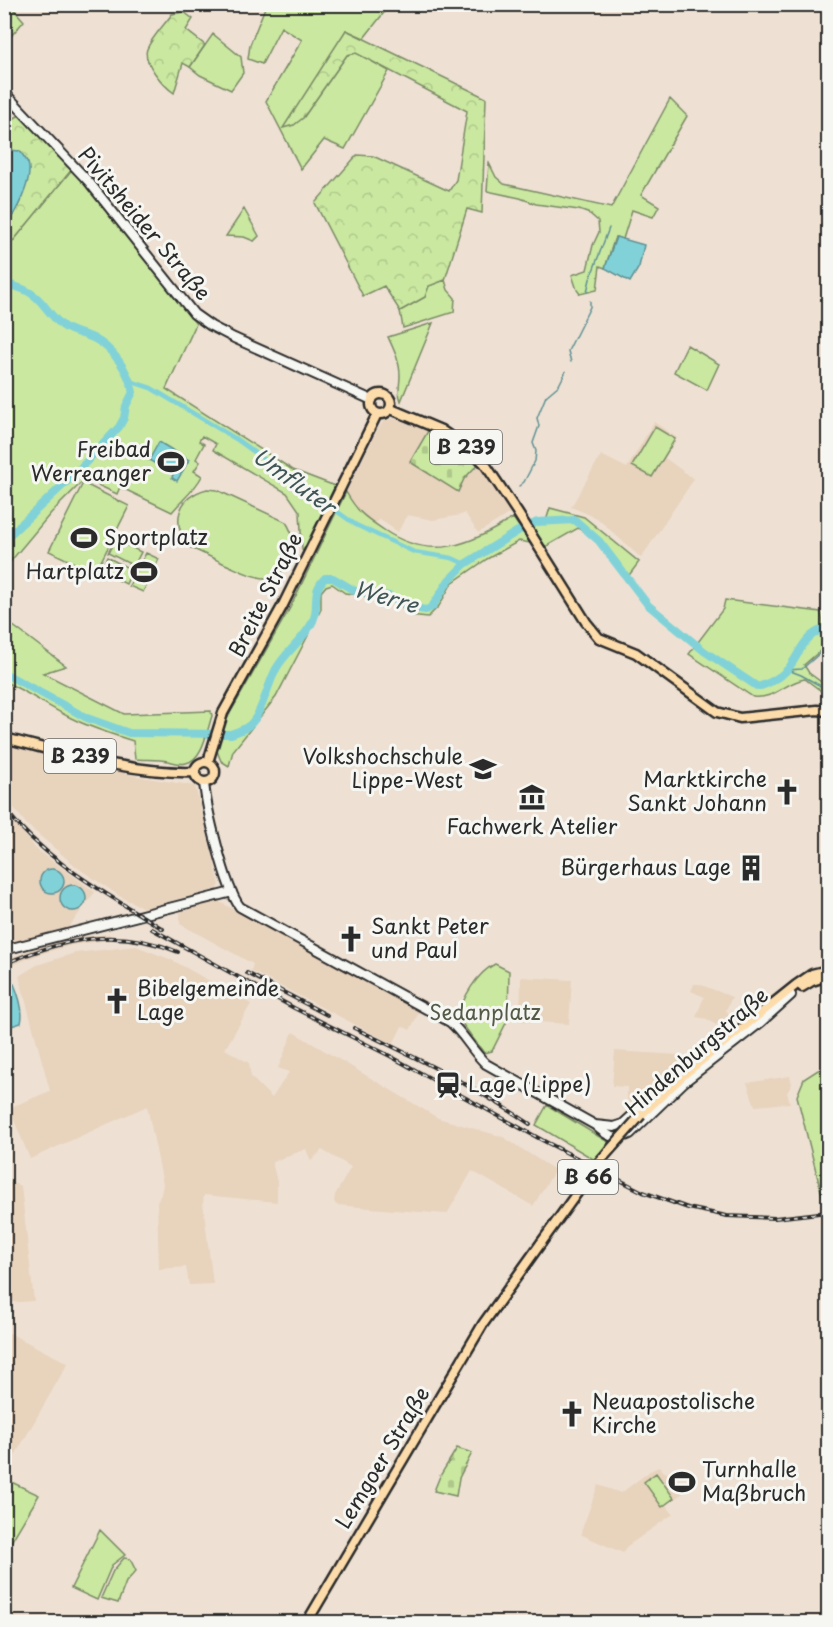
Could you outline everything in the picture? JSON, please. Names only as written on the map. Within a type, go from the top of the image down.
[{"type":"main road","name":"Pivitsheider Straße","points":[[4,92],[97,191],[194,314],[226,334],[372,400],[376,395],[386,395],[391,399],[391,409],[441,430],[485,464],[586,622],[599,638],[636,653],[717,712],[740,718],[817,710],[828,711]]},
{"type":"main road","points":[[372,400],[371,408],[377,414],[387,414],[391,409]]},
{"type":"main road","name":"Breite Straße","points":[[208,762],[223,713],[283,605],[377,414]]},
{"type":"main road","name":"B 239","points":[[4,738],[169,773],[195,772]]},
{"type":"main road","points":[[208,762],[215,767],[216,773],[212,780],[204,782],[198,779],[195,772],[200,763],[208,762]]},
{"type":"main road","points":[[204,782],[220,856],[232,892],[243,909],[450,1022],[464,1035],[486,1064],[600,1127]]},
{"type":"main road","points":[[4,950],[232,892]]},
{"type":"main road","name":"Hindenburgstraße","points":[[703,1060],[791,995],[827,972]]},
{"type":"main road","name":"Hindenburgstraße","points":[[491,1314],[587,1178],[641,1115],[669,1088],[795,985],[812,974],[827,972]]},
{"type":"main road","name":"Hindenburgstraße","points":[[600,1127],[613,1138],[626,1136],[684,1082],[761,1022],[791,995]]},
{"type":"main road","name":"Hindenburgstraße","points":[[600,1127],[618,1126],[628,1121],[701,1054],[727,1040]]},
{"type":"main road","name":"Lemgoer Straße","points":[[307,1623],[418,1432],[491,1314]]},
{"type":"shaded area","points":[[393,418],[428,431],[410,462],[464,479],[478,464],[510,513],[478,533],[465,513],[433,520],[407,515],[398,532],[379,519],[376,524],[356,510],[346,492],[378,429],[383,422]]},
{"type":"shaded area","points":[[654,422],[677,438],[665,458],[694,479],[641,558],[597,518],[571,507],[601,455],[627,468]]},
{"type":"shaded area","points":[[5,743],[136,776],[195,786],[220,885],[217,889],[144,908],[121,897],[78,868],[27,825],[5,796]]},
{"type":"shaded area","points":[[4,810],[36,849],[95,892],[69,927],[5,944]]},
{"type":"shaded area","points":[[218,901],[420,1010],[410,1030],[402,1026],[393,1044],[251,971],[253,964],[180,924],[180,912]]},
{"type":"shaded area","points":[[109,934],[111,940],[72,945],[40,954],[5,968],[5,960],[34,949],[65,939]]},
{"type":"shaded area","points":[[136,946],[172,960],[251,1004],[225,1049],[249,1063],[251,1077],[272,1098],[289,1072],[278,1068],[293,1032],[438,1118],[503,1137],[555,1170],[533,1206],[472,1171],[447,1214],[394,1210],[336,1205],[335,1195],[351,1167],[322,1150],[311,1161],[306,1149],[272,1162],[277,1182],[277,1202],[204,1195],[213,1284],[189,1285],[186,1267],[159,1269],[157,1202],[163,1184],[147,1106],[30,1159],[9,1108],[50,1091],[19,976],[37,965],[75,953]]},
{"type":"shaded area","points":[[521,977],[572,980],[569,1024],[520,1021]]},
{"type":"shaded area","points":[[694,984],[732,997],[726,1010],[729,1014],[716,1025],[707,1019],[696,1017],[704,997],[691,991]]},
{"type":"shaded area","points":[[615,1051],[679,1055],[685,1063],[636,1108],[627,1099],[627,1087],[612,1086]]},
{"type":"shaded area","points":[[790,1076],[792,1084],[787,1093],[790,1103],[755,1106],[747,1083]]},
{"type":"shaded area","points":[[9,1182],[21,1186],[34,1301],[5,1303],[4,1183]]},
{"type":"shaded area","points":[[5,1331],[68,1363],[5,1473]]},
{"type":"shaded area","points":[[660,1466],[661,1470],[671,1475],[669,1479],[686,1491],[666,1505],[673,1514],[626,1547],[623,1553],[582,1535],[581,1532],[598,1485],[621,1493]]},
{"type":"green space","points":[[5,4],[10,5],[24,21],[5,43]]},
{"type":"green space","points":[[266,5],[390,5],[364,38],[346,30],[303,118],[347,55],[357,53],[389,71],[345,149],[324,140],[301,169],[266,101],[302,40],[281,27],[262,64],[248,59],[250,45]]},
{"type":"green space","points":[[184,12],[193,19],[186,30],[205,45],[190,67],[183,63],[174,93],[155,73],[146,54],[152,40],[172,14]]},
{"type":"green space","points":[[346,30],[486,98],[482,213],[467,209],[445,280],[429,286],[425,297],[400,311],[384,286],[363,296],[315,203],[357,155],[373,156],[449,191],[456,180],[467,111],[356,53],[347,55],[303,118],[294,125],[283,128]]},
{"type":"green space","points":[[213,34],[241,57],[243,73],[231,90],[200,75],[190,67]]},
{"type":"green space","points":[[670,99],[687,116],[641,195],[659,206],[653,217],[632,210],[623,239],[615,237],[605,268],[600,266],[597,290],[580,294],[572,275],[587,270],[593,245],[599,232],[598,221],[590,214],[579,210],[536,204],[487,191],[489,163],[496,177],[504,184],[611,208]]},
{"type":"green space","points":[[20,115],[73,168],[5,251],[5,229],[17,209],[27,181],[20,151],[5,150],[5,123]]},
{"type":"green space","points":[[73,168],[107,208],[196,324],[166,389],[293,470],[335,486],[305,552],[302,550],[300,512],[287,493],[213,450],[216,444],[202,436],[199,441],[204,444],[196,459],[200,462],[194,471],[202,476],[172,512],[120,487],[117,494],[85,479],[51,513],[5,568],[5,538],[10,532],[5,525],[5,251]]},
{"type":"green space","points":[[244,209],[259,236],[254,241],[244,237],[226,236]]},
{"type":"green space","points":[[445,280],[448,290],[455,298],[454,312],[403,328],[400,311],[425,297],[428,286]]},
{"type":"green space","points":[[433,323],[401,401],[399,366],[388,337]]},
{"type":"green space","points":[[687,345],[719,364],[707,390],[674,372]]},
{"type":"green space","points":[[655,427],[675,439],[652,477],[632,466]]},
{"type":"green space","points":[[428,431],[459,448],[478,464],[464,479],[458,492],[410,462]]},
{"type":"green space","name":"Sportplatz","points":[[83,483],[129,506],[95,573],[49,551]]},
{"type":"green space","points":[[207,489],[217,490],[286,522],[291,531],[294,551],[283,570],[276,576],[260,578],[187,546],[180,528],[180,511],[189,498]]},
{"type":"green space","points":[[346,492],[358,510],[372,522],[402,540],[418,545],[450,546],[466,542],[513,518],[522,531],[537,522],[546,521],[550,508],[584,517],[639,562],[627,578],[599,541],[578,528],[547,546],[519,541],[452,583],[439,606],[428,617],[409,615],[402,607],[388,599],[345,593],[332,584],[326,586],[321,592],[321,609],[276,697],[233,751],[229,766],[221,761],[217,751],[224,724],[290,608]]},
{"type":"green space","name":"Hartplatz","points":[[115,540],[141,552],[134,566],[108,553]]},
{"type":"green space","name":"Hartplatz","points":[[146,553],[159,559],[143,592],[129,586]]},
{"type":"green space","name":"Hartplatz","points":[[107,557],[132,570],[126,584],[100,571]]},
{"type":"green space","points":[[725,600],[821,612],[823,624],[828,623],[828,644],[804,665],[809,673],[828,687],[828,696],[805,679],[767,696],[753,697],[689,654],[723,609]]},
{"type":"green space","points":[[4,619],[66,666],[43,673],[124,714],[211,711],[212,716],[206,736],[197,756],[192,761],[181,764],[164,760],[135,759],[133,741],[79,722],[5,682]]},
{"type":"green space","name":"Sedanplatz","points":[[495,964],[509,971],[508,1019],[492,1051],[484,1053],[458,1018],[471,987],[482,973]]},
{"type":"green space","points":[[818,1070],[828,1070],[828,1202],[825,1202],[822,1195],[797,1096],[804,1079]]},
{"type":"green space","points":[[547,1105],[608,1142],[595,1160],[536,1125]]},
{"type":"green space","points":[[457,1448],[472,1453],[459,1478],[456,1496],[434,1491],[440,1476]]},
{"type":"green space","points":[[656,1473],[674,1498],[662,1507],[644,1482]]},
{"type":"green space","points":[[5,1479],[39,1495],[5,1552]]},
{"type":"green space","points":[[100,1530],[125,1555],[112,1565],[97,1600],[71,1588]]},
{"type":"green space","points":[[124,1558],[130,1559],[136,1571],[126,1582],[118,1603],[101,1598],[113,1571]]},
{"type":"water","points":[[5,150],[20,151],[28,163],[29,170],[26,188],[5,229]]},
{"type":"water","points":[[616,237],[644,245],[639,267],[630,282],[605,268]]},
{"type":"water","points":[[159,442],[189,460],[177,481],[172,478],[173,474],[149,460]]},
{"type":"water","points":[[52,869],[61,872],[64,881],[61,890],[52,893],[43,890],[40,881],[43,872]]},
{"type":"water","points":[[73,885],[82,889],[86,898],[82,907],[73,911],[64,907],[60,898],[64,889]]},
{"type":"water","points":[[14,984],[16,989],[22,1019],[21,1023],[5,1028],[5,986]]},
{"type":"waterway","points":[[587,292],[609,228]]},
{"type":"waterway","name":"Werre","points":[[4,283],[29,292],[63,326],[100,342],[123,368],[133,392],[119,427],[75,474],[4,540]]},
{"type":"waterway","points":[[571,362],[568,351],[590,307],[590,301]]},
{"type":"waterway","points":[[519,486],[524,482],[535,461],[536,451],[533,443],[539,426],[537,418],[546,396],[559,385],[566,371]]},
{"type":"waterway","name":"Umfluter","points":[[130,381],[151,388],[236,439],[356,525],[414,552],[452,558],[465,564]]},
{"type":"waterway","name":"Werre","points":[[4,673],[87,718],[129,733],[231,734],[244,729],[257,715],[276,669],[313,621],[316,594],[320,583],[325,578],[333,578],[355,591],[389,596],[408,607],[426,610],[432,607],[449,580],[465,564],[537,522],[575,520],[599,541],[648,605],[704,651],[758,687],[784,673],[807,640],[828,627]]},
{"type":"waterway","points":[[787,670],[802,669],[828,646]]},
{"type":"waterway","points":[[788,670],[828,690]]},
{"type":"railway","points":[[4,808],[39,845],[58,861],[163,929]]},
{"type":"railway","points":[[152,929],[294,1008],[390,1056],[542,1140],[643,1192],[688,1208],[727,1216],[775,1218],[828,1212]]},
{"type":"railway","points":[[4,964],[48,948],[90,939],[133,939],[178,952]]},
{"type":"railway","points":[[247,973],[327,1015]]},
{"type":"railway","points":[[354,1028],[422,1061],[530,1124]]},
{"type":"place","name":"Freibad Werreanger","points":[[171,462]]},
{"type":"place","name":"Sportplatz","points":[[84,538]]},
{"type":"place","name":"Hartplatz","points":[[144,572]]},
{"type":"place","name":"Volkshochschule Lippe-West","points":[[483,769]]},
{"type":"place","name":"Marktkirche Sankt Johann","points":[[787,792]]},
{"type":"place","name":"Fachwerk Atelier","points":[[532,797]]},
{"type":"place","name":"Bürgerhaus Lage","points":[[751,868]]},
{"type":"place","name":"Sankt Peter und Paul","points":[[351,939]]},
{"type":"place","name":"Bibelgemeinde Lage","points":[[117,1001]]},
{"type":"place","name":"Lage (Lippe)","points":[[448,1085]]},
{"type":"place","name":"Neuapostolische Kirche","points":[[572,1414]]},
{"type":"place","name":"Turnhalle Maßbruch","points":[[682,1482]]}]
